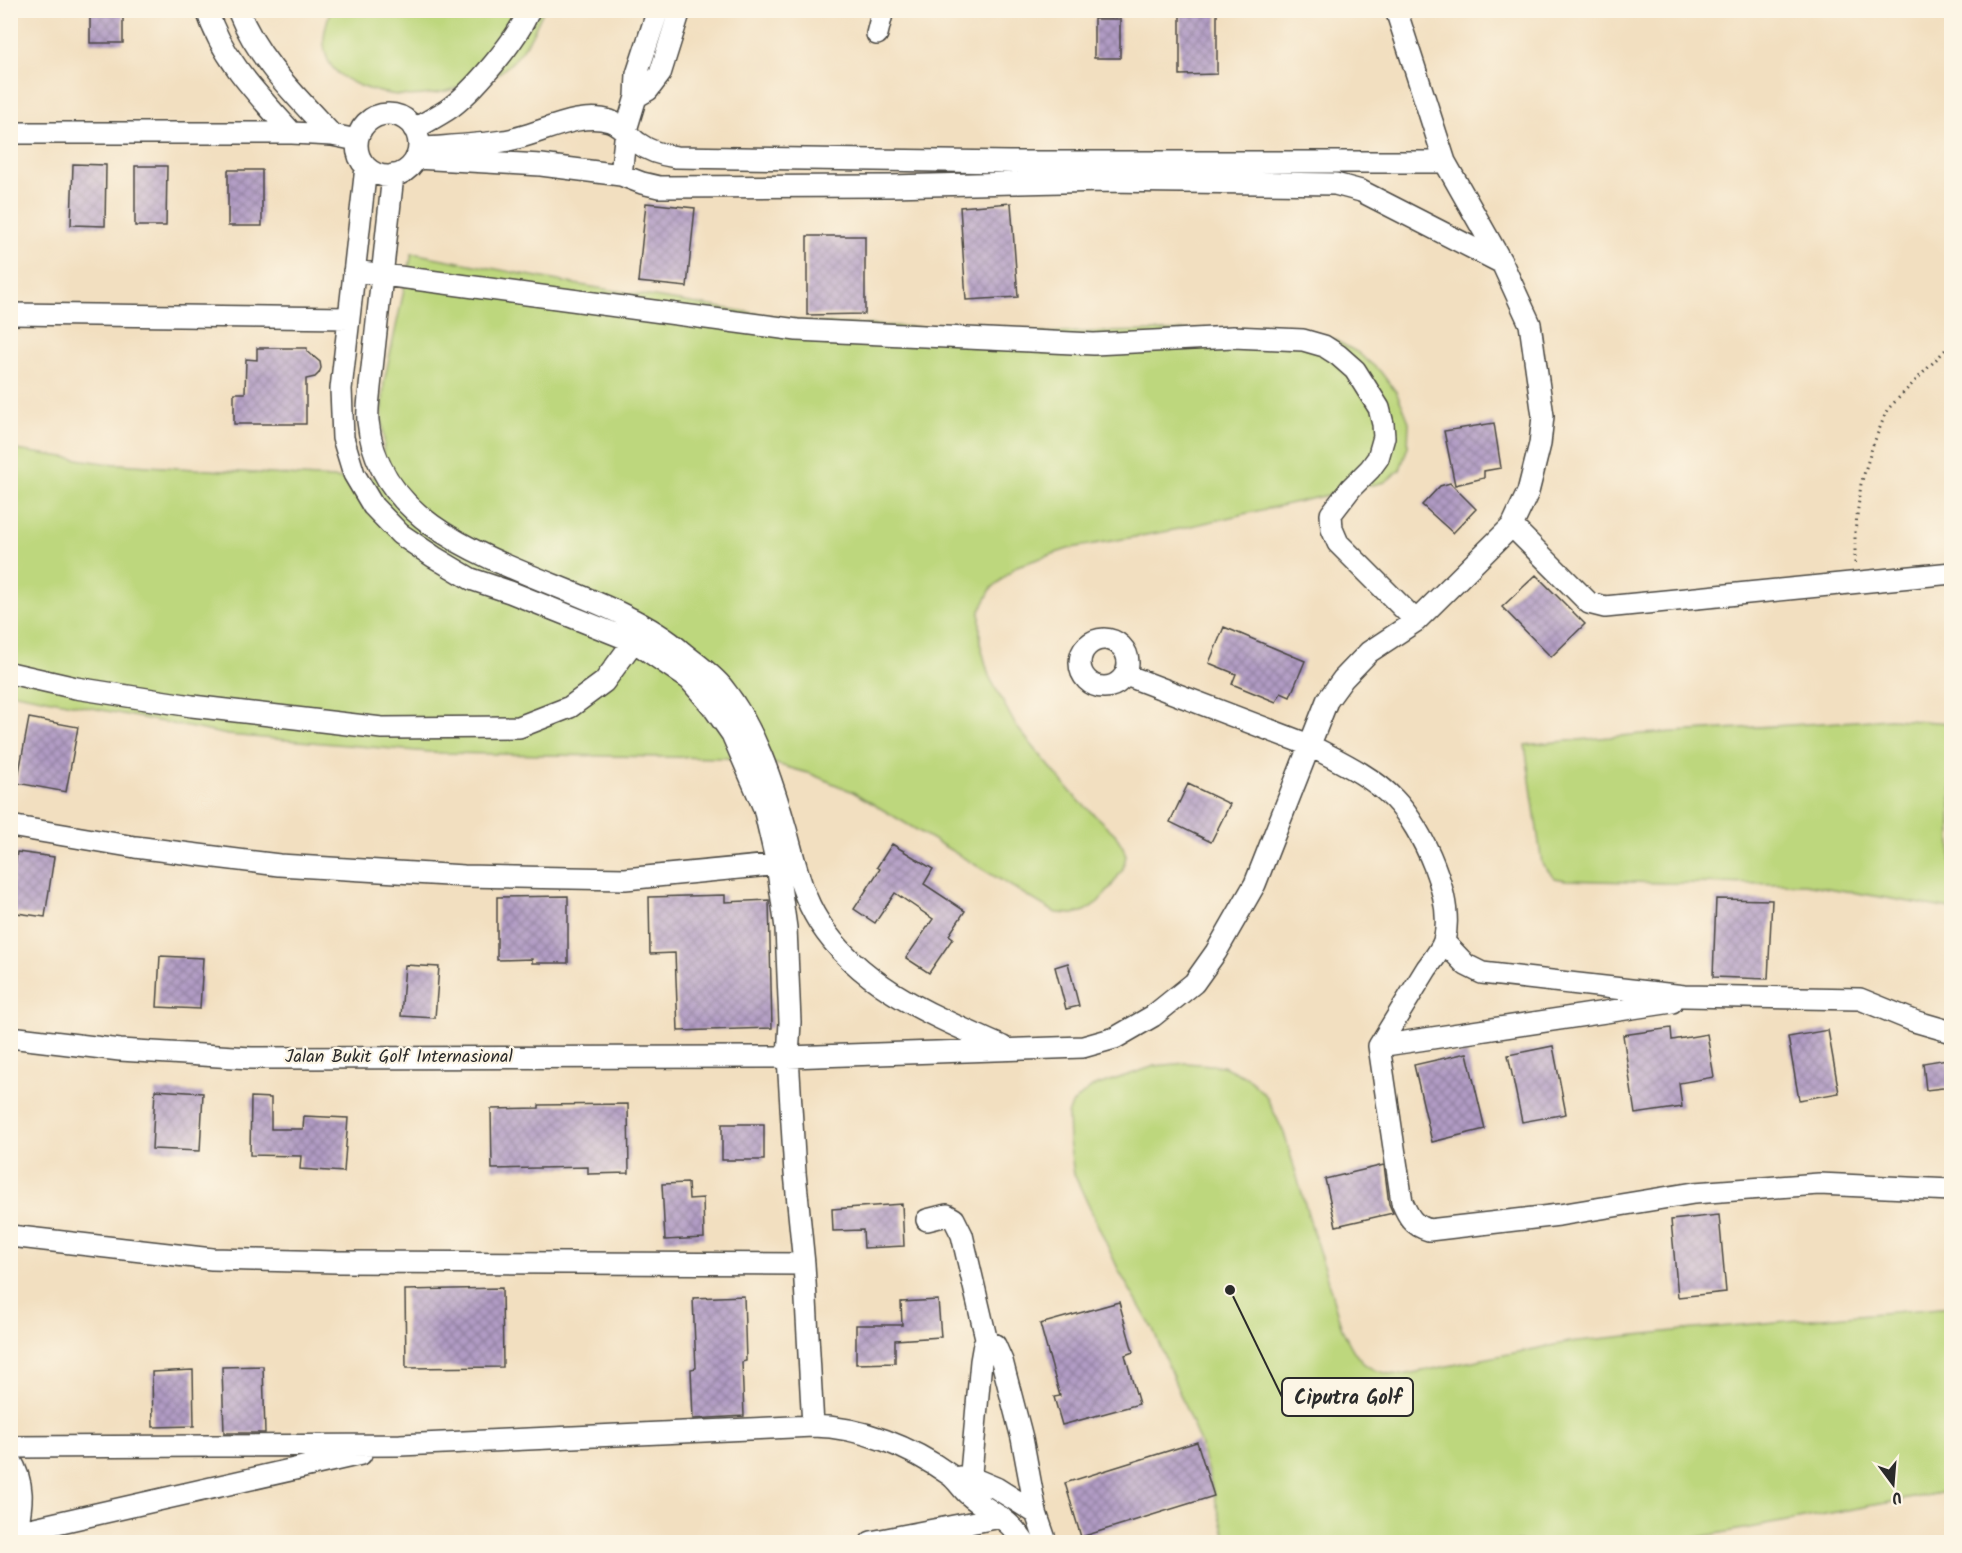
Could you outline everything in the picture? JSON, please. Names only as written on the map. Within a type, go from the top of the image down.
[{"type":"street","points":[[207,10],[225,51],[259,96],[292,133]]},
{"type":"street","points":[[238,10],[246,31],[271,68],[332,135]]},
{"type":"street","points":[[416,145],[407,121],[387,114],[377,116],[368,122],[361,130],[357,140],[360,159],[374,173],[384,176],[402,172],[416,145],[447,110],[467,93],[521,28],[529,10]]},
{"type":"street","points":[[621,175],[626,130],[636,97],[637,74],[658,10]]},
{"type":"street","points":[[636,97],[648,90],[660,74],[680,10]]},
{"type":"street","points":[[877,34],[883,10]]},
{"type":"street","points":[[1396,10],[1445,162],[1502,263],[1530,324],[1543,416],[1535,469],[1528,492],[1512,526],[1589,603],[1605,608],[1952,573]]},
{"type":"street","points":[[416,145],[503,141],[542,132],[574,120],[589,118],[610,121],[626,130],[637,142],[655,153],[676,157],[1009,162],[1445,162]]},
{"type":"street","points":[[10,133],[292,133],[332,135],[357,140]]},
{"type":"street","points":[[416,145],[621,175],[659,187],[890,186],[1104,181],[1335,184],[1361,191],[1502,263]]},
{"type":"street","points":[[366,167],[341,389],[343,438],[354,474],[373,506],[400,534],[471,579],[676,646],[722,687],[751,732],[777,797],[786,863],[790,1022],[788,1057],[795,1173],[804,1264],[813,1426]]},
{"type":"street","points":[[393,175],[368,420],[373,445],[384,474],[401,498],[422,517],[462,546],[640,633]]},
{"type":"street","points":[[354,271],[797,330],[1094,344],[1233,336],[1303,340],[1324,346],[1355,370],[1371,392],[1379,408],[1384,437],[1378,458],[1350,488],[1331,514],[1332,529],[1338,543],[1416,621]]},
{"type":"street","points":[[10,314],[349,318]]},
{"type":"street","name":"Jalan Bukit Golf Internasional","points":[[10,1036],[120,1050],[251,1058],[788,1057],[1083,1047],[1115,1038],[1153,1016],[1194,983],[1216,952],[1254,884],[1327,701],[1342,679],[1369,652],[1416,621],[1512,526]]},
{"type":"street","points":[[10,673],[76,688],[192,706],[382,728],[519,727],[570,707],[604,682],[640,633]]},
{"type":"street","points":[[1126,675],[1309,745],[1360,773],[1394,798],[1420,834],[1439,878],[1444,903],[1444,942],[1379,1046],[1402,1202],[1412,1222],[1421,1228],[1430,1230],[1559,1215],[1694,1193],[1818,1184],[1952,1190]]},
{"type":"street","points":[[10,826],[135,847],[279,865],[464,876],[625,879],[786,863]]},
{"type":"street","points":[[786,863],[820,923],[859,969],[874,981],[939,1018],[1009,1049]]},
{"type":"street","points":[[1444,942],[1466,965],[1482,973],[1684,996],[1860,999],[1914,1021],[1952,1032]]},
{"type":"street","points":[[1379,1046],[1667,1003],[1684,996]]},
{"type":"street","points":[[927,1220],[947,1215],[957,1224],[962,1235],[987,1342]]},
{"type":"street","points":[[10,1236],[212,1259],[337,1262],[804,1264]]},
{"type":"street","points":[[964,1483],[981,1361],[984,1344],[987,1342]]},
{"type":"street","points":[[987,1342],[995,1345],[1002,1361],[1022,1438],[1036,1513],[1046,1542]]},
{"type":"street","points":[[10,1447],[400,1445],[813,1426],[853,1431],[890,1442],[924,1458],[964,1483],[1011,1526],[1024,1542]]},
{"type":"street","points":[[10,1459],[16,1469],[21,1489],[22,1508],[16,1537],[400,1445]]},
{"type":"street","points":[[964,1483],[996,1488],[1036,1513]]},
{"type":"street","points":[[871,1542],[1001,1517]]},
{"type":"path","points":[[1855,583],[1856,532],[1861,484],[1887,410],[1952,343]]},
{"type":"green space","points":[[330,11],[543,11],[522,50],[501,72],[451,90],[405,96],[374,91],[343,77],[335,70],[328,61],[324,43]]},
{"type":"green space","points":[[412,253],[574,284],[808,322],[1031,333],[1221,330],[1333,339],[1357,352],[1380,371],[1396,392],[1409,422],[1408,446],[1400,470],[1385,482],[1169,531],[1071,548],[1017,566],[991,589],[980,611],[980,643],[989,676],[1016,726],[1076,798],[1115,834],[1126,856],[1123,869],[1098,902],[1085,911],[1073,914],[1056,913],[853,792],[811,774],[776,764],[725,758],[441,753],[228,735],[11,692],[10,449],[104,463],[362,480],[380,475],[384,442],[382,418],[384,382]]},
{"type":"green space","points":[[1890,719],[1951,723],[1951,909],[1805,884],[1566,880],[1555,878],[1542,864],[1525,745],[1642,734]]},
{"type":"green space","points":[[1186,1063],[1223,1066],[1248,1078],[1266,1096],[1284,1133],[1342,1329],[1358,1357],[1371,1368],[1389,1374],[1402,1375],[1570,1342],[1951,1307],[1951,1491],[1672,1542],[1227,1542],[1200,1443],[1153,1329],[1120,1273],[1074,1174],[1069,1141],[1068,1115],[1072,1104],[1092,1087],[1155,1066]]},
{"type":"building","points":[[90,10],[123,10],[123,43],[90,43]]},
{"type":"building","points":[[1217,12],[1217,74],[1180,75],[1180,13]]},
{"type":"building","points":[[1094,19],[1120,19],[1120,58],[1094,58]]},
{"type":"building","points":[[73,164],[106,165],[105,226],[71,225]]},
{"type":"building","points":[[135,166],[167,166],[166,226],[135,226]]},
{"type":"building","points":[[228,170],[262,170],[262,226],[228,226]]},
{"type":"building","points":[[646,203],[695,208],[687,287],[638,282]]},
{"type":"building","points":[[1011,203],[1018,297],[966,300],[960,207]]},
{"type":"building","points":[[807,236],[865,236],[865,314],[807,315]]},
{"type":"building","points":[[257,348],[307,348],[307,351],[320,362],[319,373],[315,377],[306,379],[306,424],[234,424],[234,393],[245,393],[246,359],[257,360]]},
{"type":"building","points":[[1494,423],[1501,468],[1484,471],[1484,478],[1455,485],[1444,431]]},
{"type":"building","points":[[1450,483],[1476,509],[1453,533],[1422,505],[1440,486]]},
{"type":"building","points":[[1536,575],[1585,624],[1551,657],[1502,607]]},
{"type":"building","points":[[1224,627],[1305,661],[1290,697],[1281,693],[1276,702],[1232,684],[1236,674],[1209,663]]},
{"type":"building","points":[[29,718],[78,727],[66,792],[17,783]]},
{"type":"building","points":[[1188,784],[1230,804],[1211,842],[1170,822]]},
{"type":"building","points":[[892,844],[933,869],[924,884],[965,911],[949,935],[953,938],[929,973],[906,958],[933,919],[895,893],[875,923],[854,909],[880,869],[877,867]]},
{"type":"building","points":[[17,852],[54,857],[45,917],[10,912],[10,896]]},
{"type":"building","points":[[725,895],[725,902],[769,900],[772,1028],[678,1031],[675,953],[650,954],[649,897]]},
{"type":"building","points":[[568,896],[568,963],[532,963],[532,959],[497,960],[497,897]]},
{"type":"building","points":[[1716,899],[1772,900],[1768,979],[1713,977]]},
{"type":"building","points":[[160,956],[203,958],[200,1009],[157,1007]]},
{"type":"building","points":[[1068,963],[1079,1006],[1066,1009],[1055,967]]},
{"type":"building","points":[[405,965],[439,967],[435,1018],[401,1016]]},
{"type":"building","points":[[1671,1028],[1672,1040],[1707,1034],[1714,1077],[1679,1083],[1682,1107],[1635,1114],[1623,1035]]},
{"type":"building","points":[[1828,1030],[1839,1093],[1799,1100],[1788,1037]]},
{"type":"building","points":[[1553,1046],[1566,1114],[1522,1122],[1508,1055]]},
{"type":"building","points":[[1467,1053],[1485,1129],[1432,1142],[1414,1065]]},
{"type":"building","points":[[1947,1059],[1951,1087],[1926,1090],[1923,1063]]},
{"type":"building","points":[[155,1090],[203,1093],[200,1151],[152,1149]]},
{"type":"building","points":[[251,1097],[271,1098],[271,1129],[303,1129],[304,1116],[348,1118],[344,1172],[300,1169],[301,1156],[250,1155]]},
{"type":"building","points":[[628,1104],[629,1173],[588,1174],[588,1167],[492,1169],[491,1109],[539,1108],[539,1105]]},
{"type":"building","points":[[722,1124],[764,1124],[764,1160],[722,1160]]},
{"type":"building","points":[[1384,1165],[1389,1204],[1393,1213],[1336,1226],[1325,1179]]},
{"type":"building","points":[[688,1183],[689,1199],[703,1198],[704,1238],[665,1240],[662,1184]]},
{"type":"building","points":[[902,1204],[904,1246],[864,1248],[863,1230],[833,1231],[832,1209]]},
{"type":"building","points":[[1719,1215],[1726,1292],[1678,1297],[1671,1220]]},
{"type":"building","points":[[502,1288],[503,1367],[406,1368],[405,1290]]},
{"type":"building","points":[[744,1296],[746,1361],[742,1362],[744,1416],[693,1419],[691,1369],[696,1368],[693,1298]]},
{"type":"building","points":[[938,1300],[941,1337],[895,1340],[895,1363],[856,1364],[856,1325],[902,1325],[901,1302]]},
{"type":"building","points":[[1119,1302],[1133,1352],[1125,1355],[1139,1404],[1062,1425],[1054,1397],[1060,1396],[1040,1324]]},
{"type":"building","points":[[263,1366],[265,1433],[224,1433],[222,1367]]},
{"type":"building","points":[[193,1370],[194,1426],[153,1427],[152,1372]]},
{"type":"building","points":[[1197,1442],[1214,1496],[1081,1537],[1065,1483]]},
{"type":"place","name":"Ciputra Golf","points":[[1230,1290]]}]
